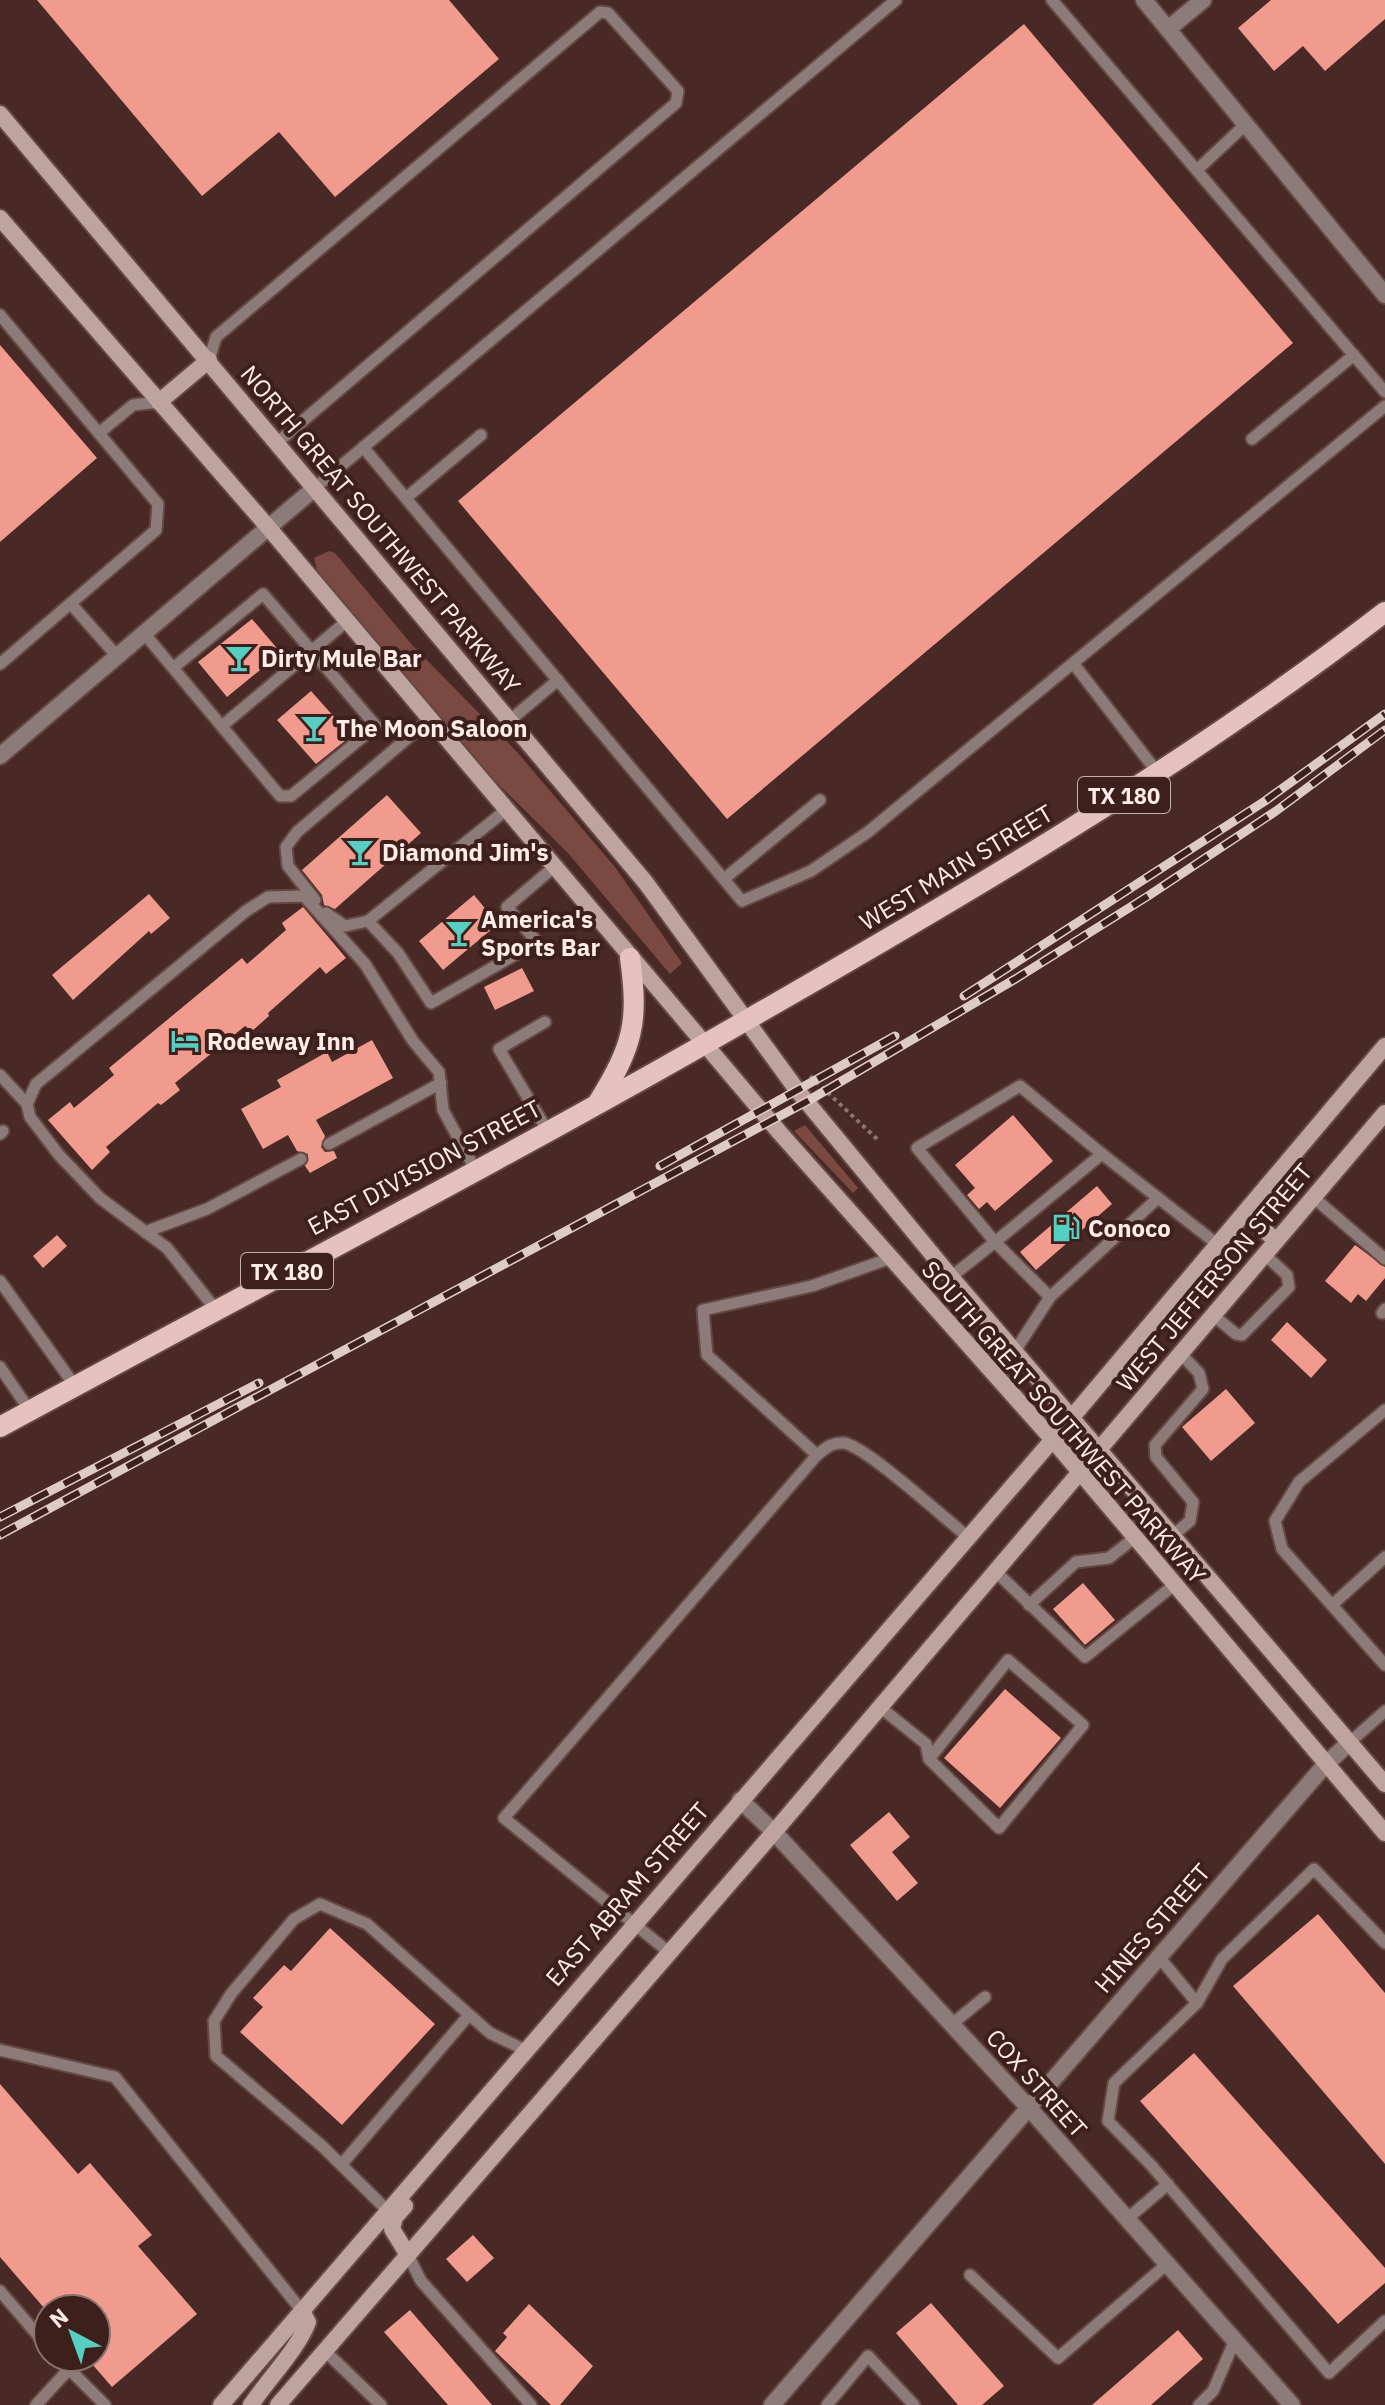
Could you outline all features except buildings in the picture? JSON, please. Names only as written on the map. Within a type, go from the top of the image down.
[{"type":"main road","name":"NORTH GREAT SOUTHWEST PARKWAY","points":[[0,114],[646,883],[744,1022]]},
{"type":"main road","points":[[0,218],[268,527],[704,1045]]},
{"type":"main road","points":[[159,402],[209,360]]},
{"type":"main road","name":"WEST MAIN STREET","points":[[704,1045],[898,934],[1157,772],[1327,657],[1385,612]]},
{"type":"main road","points":[[598,1102],[621,1065],[632,1034],[636,1003],[630,958]]},
{"type":"main road","name":"SOUTH GREAT SOUTHWEST PARKWAY","points":[[744,1022],[951,1277],[1385,1784]]},
{"type":"main road","name":"SOUTH GREAT SOUTHWEST PARKWAY","points":[[704,1045],[1053,1440],[1133,1539],[1385,1833]]},
{"type":"main road","name":"EAST DIVISION STREET","points":[[0,1427],[704,1045]]},
{"type":"main road","name":"WEST JEFFERSON STREET","points":[[1073,1416],[1385,1046]]},
{"type":"main road","name":"WEST JEFFERSON STREET","points":[[1079,1471],[1385,1113]]},
{"type":"main road","points":[[1245,1212],[1276,1241]]},
{"type":"main road","name":"EAST ABRAM STREET","points":[[221,2405],[632,1924],[1073,1416]]},
{"type":"main road","points":[[278,2405],[774,1832],[1079,1471]]},
{"type":"main road","points":[[408,2255],[392,2229],[395,2217],[453,2146],[479,2105]]},
{"type":"main road","points":[[251,2405],[273,2370],[302,2338],[308,2322],[302,2311]]},
{"type":"street","points":[[1144,0],[1385,295]]},
{"type":"street","points":[[1168,29],[1203,0]]},
{"type":"street","points":[[0,756],[316,487]]},
{"type":"street","name":"HINES STREET","points":[[772,2405],[1325,1765],[1349,1743]]},
{"type":"street","name":"COX STREET","points":[[740,1800],[774,1832],[1029,2108],[1292,2405]]},
{"type":"lane","points":[[316,487],[896,0]]},
{"type":"lane","points":[[1052,0],[1385,392]]},
{"type":"lane","points":[[209,360],[216,337],[600,12],[608,13],[678,91],[676,103],[278,442]]},
{"type":"lane","points":[[1197,170],[1246,124]]},
{"type":"lane","points":[[0,315],[158,504],[156,530],[0,664]]},
{"type":"lane","points":[[1252,439],[1354,355]]},
{"type":"lane","points":[[99,433],[133,405],[159,402]]},
{"type":"lane","points":[[363,447],[742,901],[811,871],[868,832],[1385,406]]},
{"type":"lane","points":[[406,498],[481,435]]},
{"type":"lane","points":[[143,632],[173,668],[222,726],[280,796],[291,796],[376,726],[263,594],[173,668]]},
{"type":"lane","points":[[71,604],[116,655]]},
{"type":"lane","points":[[222,726],[347,621]]},
{"type":"lane","points":[[1073,663],[1157,772]]},
{"type":"lane","points":[[509,721],[558,680]]},
{"type":"lane","points":[[429,720],[297,832],[286,847],[288,866],[326,914],[345,926],[368,921],[506,810]]},
{"type":"lane","points":[[724,879],[820,800]]},
{"type":"lane","points":[[368,921],[398,953],[431,1003],[537,942],[507,907],[554,867]]},
{"type":"lane","points":[[27,1104],[36,1084],[234,921],[268,897],[304,896],[365,964],[413,1041],[439,1072],[443,1110],[475,1169]]},
{"type":"lane","points":[[545,1022],[499,1049],[547,1130]]},
{"type":"lane","points":[[0,1075],[27,1104],[30,1117],[59,1155],[100,1198],[167,1248],[216,1310]]},
{"type":"lane","points":[[329,1144],[441,1083]]},
{"type":"lane","points":[[1050,1297],[995,1242],[917,1148],[1020,1086],[1217,1244]]},
{"type":"lane","points":[[951,1277],[1102,1154]]},
{"type":"lane","points":[[145,1232],[207,1209],[301,1159]]},
{"type":"lane","points":[[1313,1197],[1385,1259]]},
{"type":"lane","points":[[1015,1351],[1050,1297],[1158,1198]]},
{"type":"lane","points":[[1213,1315],[1236,1334],[1242,1335],[1289,1287],[1287,1275],[1264,1254]]},
{"type":"lane","points":[[817,1455],[707,1355],[703,1310],[812,1286],[891,1258]]},
{"type":"lane","points":[[0,1281],[75,1386]]},
{"type":"lane","points":[[1172,1536],[1190,1521],[1193,1502],[1156,1457],[1155,1445],[1203,1389],[1199,1373],[1180,1353]]},
{"type":"lane","points":[[0,1367],[30,1411]]},
{"type":"lane","points":[[1385,1410],[1299,1482],[1275,1521],[1282,1549],[1385,1665]]},
{"type":"lane","points":[[670,1953],[504,1818],[817,1455],[831,1444],[846,1443],[867,1455],[968,1537]]},
{"type":"lane","points":[[1029,1605],[1076,1562],[1109,1558],[1133,1539]]},
{"type":"lane","points":[[1332,1605],[1385,1557]]},
{"type":"lane","points":[[995,1571],[1085,1657],[1174,1585]]},
{"type":"lane","points":[[880,1707],[926,1744],[929,1759],[999,1828],[1083,1725],[1008,1660],[929,1759]]},
{"type":"lane","points":[[1349,1743],[1385,1711]]},
{"type":"lane","points":[[1385,1943],[1314,1869],[1222,1959],[1197,2003],[1114,2083],[1108,2121],[1168,2184],[1329,2373],[1385,2321]]},
{"type":"lane","points":[[388,2211],[342,2164],[216,2056],[214,2021],[231,1994],[294,1919],[320,1904],[367,1924],[490,2033],[525,2050]]},
{"type":"lane","points":[[1159,1957],[1197,2003]]},
{"type":"lane","points":[[952,2024],[985,1997]]},
{"type":"lane","points":[[342,2164],[469,2015]]},
{"type":"lane","points":[[0,2050],[115,2077],[302,2311]]},
{"type":"lane","points":[[1127,2219],[1168,2184]]},
{"type":"lane","points":[[408,2255],[421,2281],[531,2405]]},
{"type":"lane","points":[[970,2275],[1058,2358],[1167,2264]]},
{"type":"lane","points":[[0,2291],[32,2328]]},
{"type":"lane","points":[[1199,2405],[1213,2391],[1235,2340]]},
{"type":"lane","points":[[325,2351],[381,2405]]},
{"type":"lane","points":[[827,2405],[868,2356],[914,2405]]},
{"type":"lane","points":[[36,2405],[65,2373]]},
{"type":"lane","points":[[73,2373],[105,2405]]},
{"type":"path","points":[[808,1074],[877,1139]]},
{"type":"shaded area","points":[[329,551],[335,553],[413,646],[517,752],[615,867],[682,963],[670,974],[567,852],[477,763],[318,575],[314,558]]},
{"type":"shaded area","points":[[805,1125],[858,1188],[853,1193],[794,1131]]},
{"type":"railway","points":[[964,996],[1265,801],[1385,714]]},
{"type":"railway","points":[[0,1535],[806,1102],[1017,978],[1148,896],[1276,811],[1385,730]]},
{"type":"railway","points":[[660,1166],[895,1036]]},
{"type":"railway","points":[[0,1517],[259,1383]]},
{"type":"place","name":"Dirty Mule Bar","points":[[239,658]]},
{"type":"place","name":"The Moon Saloon","points":[[314,728]]},
{"type":"place","name":"Diamond Jim's","points":[[360,852]]},
{"type":"place","name":"America's Sports Bar","points":[[459,933]]},
{"type":"place","name":"Rodeway Inn","points":[[185,1041]]},
{"type":"place","name":"Conoco","points":[[1066,1228]]}]
